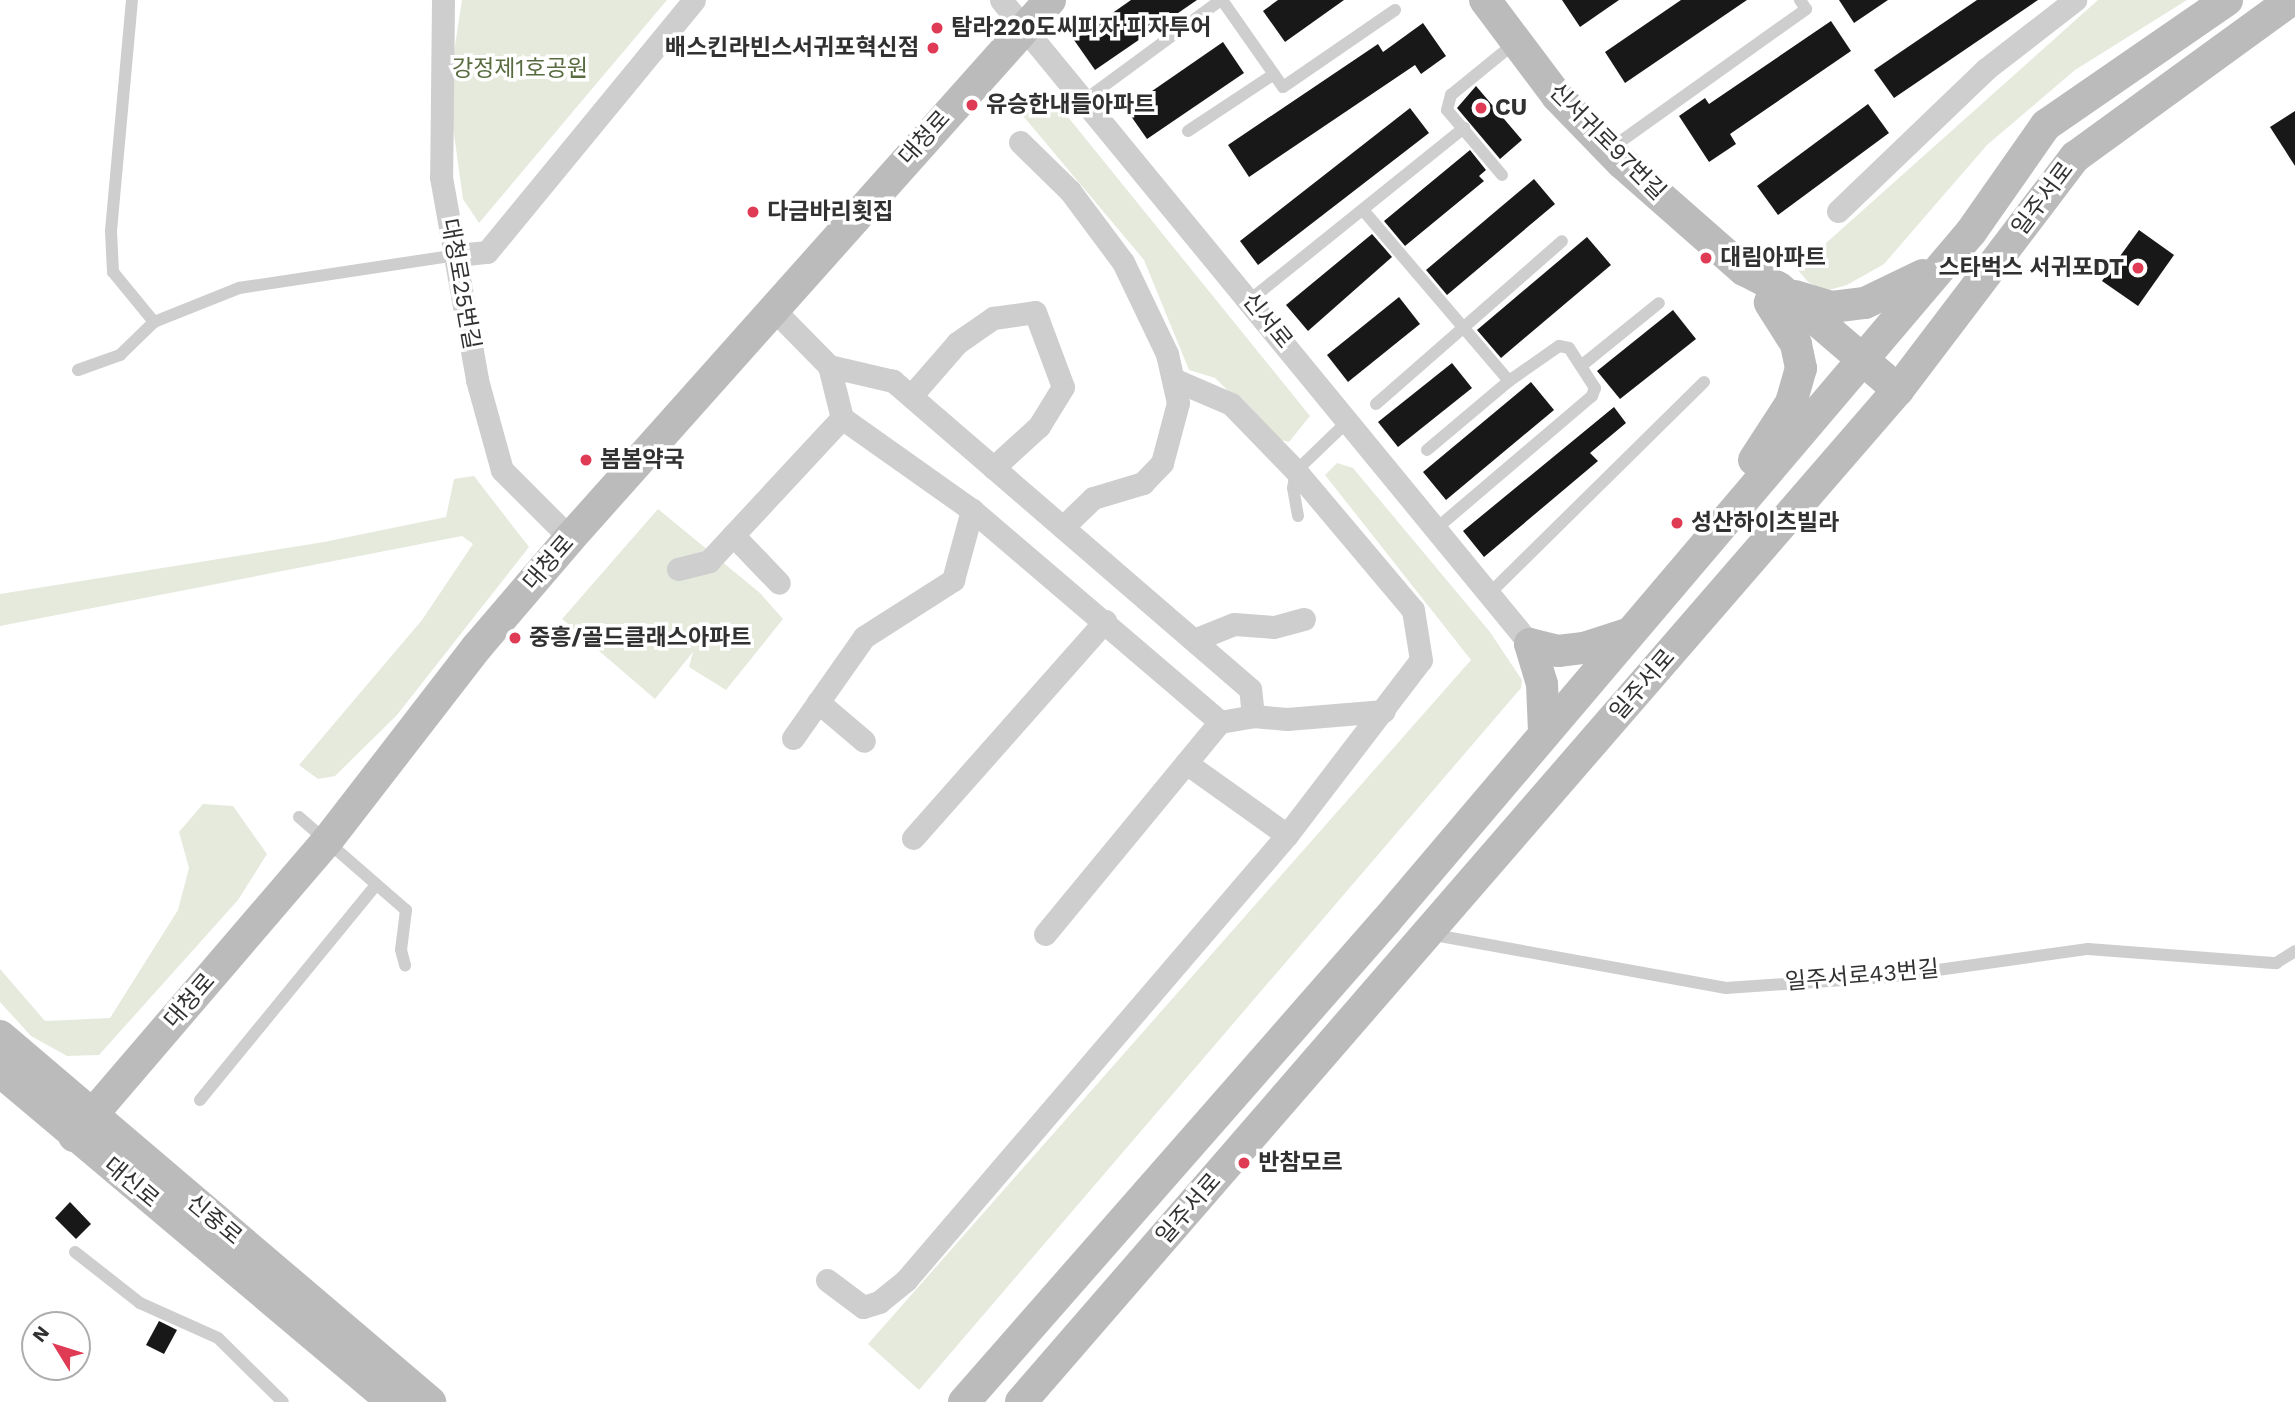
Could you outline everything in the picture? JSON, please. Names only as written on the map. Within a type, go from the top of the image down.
[{"type":"main road","name":"대청로","points":[[83,1126],[327,841],[570,538],[1050,0]]},
{"type":"main road","name":"신서귀로97번길","points":[[1485,0],[1557,96],[1609,150],[1891,398]]},
{"type":"main road","name":"일주서로","points":[[964,1402],[1631,632],[1971,232],[2046,125],[2227,0]]},
{"type":"main road","name":"일주서로","points":[[1021,1402],[1891,398],[2075,157],[2287,5]]},
{"type":"main road","points":[[1774,296],[1832,307],[1865,303],[1926,274],[1971,232]]},
{"type":"main road","points":[[1724,523],[1735,482],[1763,450],[1791,403],[1801,368],[1796,344],[1774,296]]},
{"type":"main road","points":[[1530,644],[1558,651],[1584,648],[1631,632]]},
{"type":"main road","points":[[1530,644],[1542,684],[1544,732]]},
{"type":"main road","name":"신중로","points":[[0,1036],[83,1126],[430,1402]]},
{"type":"main road","name":"대신로","points":[[0,1071],[83,1126],[393,1402]]},
{"type":"street","name":"대청로25번길","points":[[443,0],[440,177],[457,255],[477,380],[502,470],[570,538]]},
{"type":"street","points":[[457,255],[487,252],[694,0]]},
{"type":"street","name":"신서로","points":[[1001,0],[1086,99],[1530,644]]},
{"type":"street","points":[[1838,211],[1986,69],[2074,2]]},
{"type":"street","points":[[1020,142],[1070,191],[1123,262],[1167,354],[1178,404],[1162,463],[1143,483],[1093,498],[1063,527]]},
{"type":"street","points":[[773,309],[829,366],[842,418],[972,510],[1220,722]]},
{"type":"street","points":[[911,396],[957,343],[993,318],[1035,312],[1063,387],[1039,426],[993,468]]},
{"type":"street","points":[[829,366],[893,381],[1250,688],[1253,716]]},
{"type":"street","points":[[827,1280],[863,1307],[879,1302],[906,1280],[1287,835],[1421,660],[1413,610],[1296,471],[1231,404],[1173,379]]},
{"type":"street","points":[[678,569],[709,561],[842,418]]},
{"type":"street","points":[[793,738],[864,637],[953,580],[972,510]]},
{"type":"street","points":[[733,535],[779,583]]},
{"type":"street","points":[[1194,640],[1234,624],[1274,626],[1304,619]]},
{"type":"street","points":[[913,838],[1105,621]]},
{"type":"street","points":[[818,702],[864,741]]},
{"type":"street","points":[[1045,934],[1220,722],[1253,716],[1287,719],[1384,711]]},
{"type":"street","points":[[1186,763],[1287,835]]},
{"type":"lane","points":[[132,0],[111,232],[113,272],[154,322]]},
{"type":"lane","points":[[1086,99],[1222,0],[1283,86],[1395,10]]},
{"type":"lane","points":[[1609,150],[1806,9],[1800,0]]},
{"type":"lane","points":[[1502,175],[1447,110],[1451,95],[1517,42]]},
{"type":"lane","points":[[1188,131],[1274,74]]},
{"type":"lane","points":[[1250,300],[1464,128]]},
{"type":"lane","points":[[1363,210],[1509,381]]},
{"type":"lane","points":[[1376,404],[1461,326],[1562,241]]},
{"type":"lane","points":[[78,370],[120,355],[154,322],[239,288],[457,255]]},
{"type":"lane","points":[[1581,366],[1659,303]]},
{"type":"lane","points":[[1427,450],[1509,381],[1559,345],[1569,348],[1595,388],[1592,396],[1436,529]]},
{"type":"lane","points":[[1489,594],[1704,382]]},
{"type":"lane","points":[[1298,516],[1293,488],[1296,471],[1348,421]]},
{"type":"lane","points":[[299,817],[406,910],[401,950],[405,965]]},
{"type":"lane","points":[[200,1100],[376,885]]},
{"type":"lane","name":"일주서로43번길","points":[[1429,934],[1726,988],[1888,977],[2088,949],[2276,963],[2295,951]]},
{"type":"lane","points":[[75,1252],[140,1303],[218,1338],[283,1402]]},
{"type":"green space","name":"강정제1호공원","points":[[462,0],[667,0],[479,223],[463,199],[448,91]]},
{"type":"green space","points":[[2098,0],[2187,0],[2075,70],[1987,145],[1884,264],[1847,285],[1825,291],[1808,282],[1797,269]]},
{"type":"green space","points":[[1037,89],[1051,96],[1310,416],[1289,442],[1277,439],[1215,378],[1189,370],[1144,260],[1013,104]]},
{"type":"green space","points":[[1337,463],[1353,468],[1490,632],[1522,680],[1521,688],[919,1390],[868,1344],[1471,660],[1325,475]]},
{"type":"green space","points":[[474,476],[529,547],[397,715],[335,776],[318,779],[299,765],[422,620],[473,544],[462,536],[0,626],[0,594],[324,542],[446,517],[454,479]]},
{"type":"green space","points":[[658,509],[760,593],[783,619],[726,690],[689,667],[693,652],[655,699],[562,619]]},
{"type":"green space","points":[[203,804],[233,806],[267,854],[238,900],[99,1055],[67,1056],[31,1036],[0,1002],[0,969],[45,1021],[110,1018],[178,910],[189,868],[179,832]]},
{"type":"building","points":[[1131,0],[1197,0],[1095,70],[1074,40]]},
{"type":"building","points":[[1278,0],[1344,0],[1285,42],[1263,11]]},
{"type":"building","points":[[1562,0],[1619,0],[1580,27]]},
{"type":"building","points":[[1681,0],[1747,0],[1625,83],[1605,52]]},
{"type":"building","points":[[1839,0],[1888,0],[1854,23]]},
{"type":"building","points":[[1977,0],[2038,0],[1894,98],[1874,70]]},
{"type":"building","points":[[1831,21],[1851,51],[1730,134],[1736,144],[1709,162],[1679,116],[1705,98],[1709,104]]},
{"type":"building","points":[[1423,23],[1446,56],[1421,74],[1415,65],[1249,177],[1228,145],[1378,44],[1383,52]]},
{"type":"building","points":[[1223,42],[1244,73],[1147,139],[1126,109]]},
{"type":"building","points":[[1476,86],[1522,140],[1500,159],[1457,108]]},
{"type":"building","points":[[1868,104],[1889,133],[1778,215],[1757,186]]},
{"type":"building","points":[[1410,108],[1429,133],[1258,265],[1240,241]]},
{"type":"building","points":[[2295,111],[2295,166],[2270,127]]},
{"type":"building","points":[[1470,150],[1486,170],[1479,176],[1484,181],[1405,246],[1384,221]]},
{"type":"building","points":[[1534,179],[1555,204],[1447,295],[1426,270]]},
{"type":"building","name":"스타벅스 서귀포DT","points":[[2139,230],[2174,255],[2138,306],[2102,281]]},
{"type":"building","points":[[1372,234],[1392,257],[1308,331],[1286,305]]},
{"type":"building","points":[[1587,237],[1611,265],[1501,358],[1477,330]]},
{"type":"building","points":[[1399,297],[1420,324],[1348,382],[1327,355]]},
{"type":"building","points":[[1673,310],[1696,339],[1620,399],[1597,371]]},
{"type":"building","points":[[1452,363],[1472,388],[1398,447],[1378,422]]},
{"type":"building","points":[[1531,382],[1554,410],[1446,500],[1423,472]]},
{"type":"building","points":[[1614,407],[1626,423],[1590,453],[1598,461],[1484,557],[1463,531]]},
{"type":"building","points":[[70,1202],[91,1224],[76,1239],[55,1218]]},
{"type":"building","points":[[159,1321],[177,1330],[164,1354],[146,1345]]},
{"type":"place","name":"탐라220도씨피자 피자투어","points":[[937,28]]},
{"type":"place","name":"배스킨라빈스서귀포혁신점","points":[[933,48]]},
{"type":"place","name":"유승한내들아파트","points":[[972,105]]},
{"type":"place","name":"CU","points":[[1481,108]]},
{"type":"place","name":"다금바리횟집","points":[[753,212]]},
{"type":"place","name":"대림아파트","points":[[1706,258]]},
{"type":"place","name":"스타벅스 서귀포DT","points":[[2138,268]]},
{"type":"place","name":"봄봄약국","points":[[586,460]]},
{"type":"place","name":"성산하이츠빌라","points":[[1677,523]]},
{"type":"place","name":"중흥/골드클래스아파트","points":[[515,638]]},
{"type":"place","name":"반참모르","points":[[1244,1163]]}]
